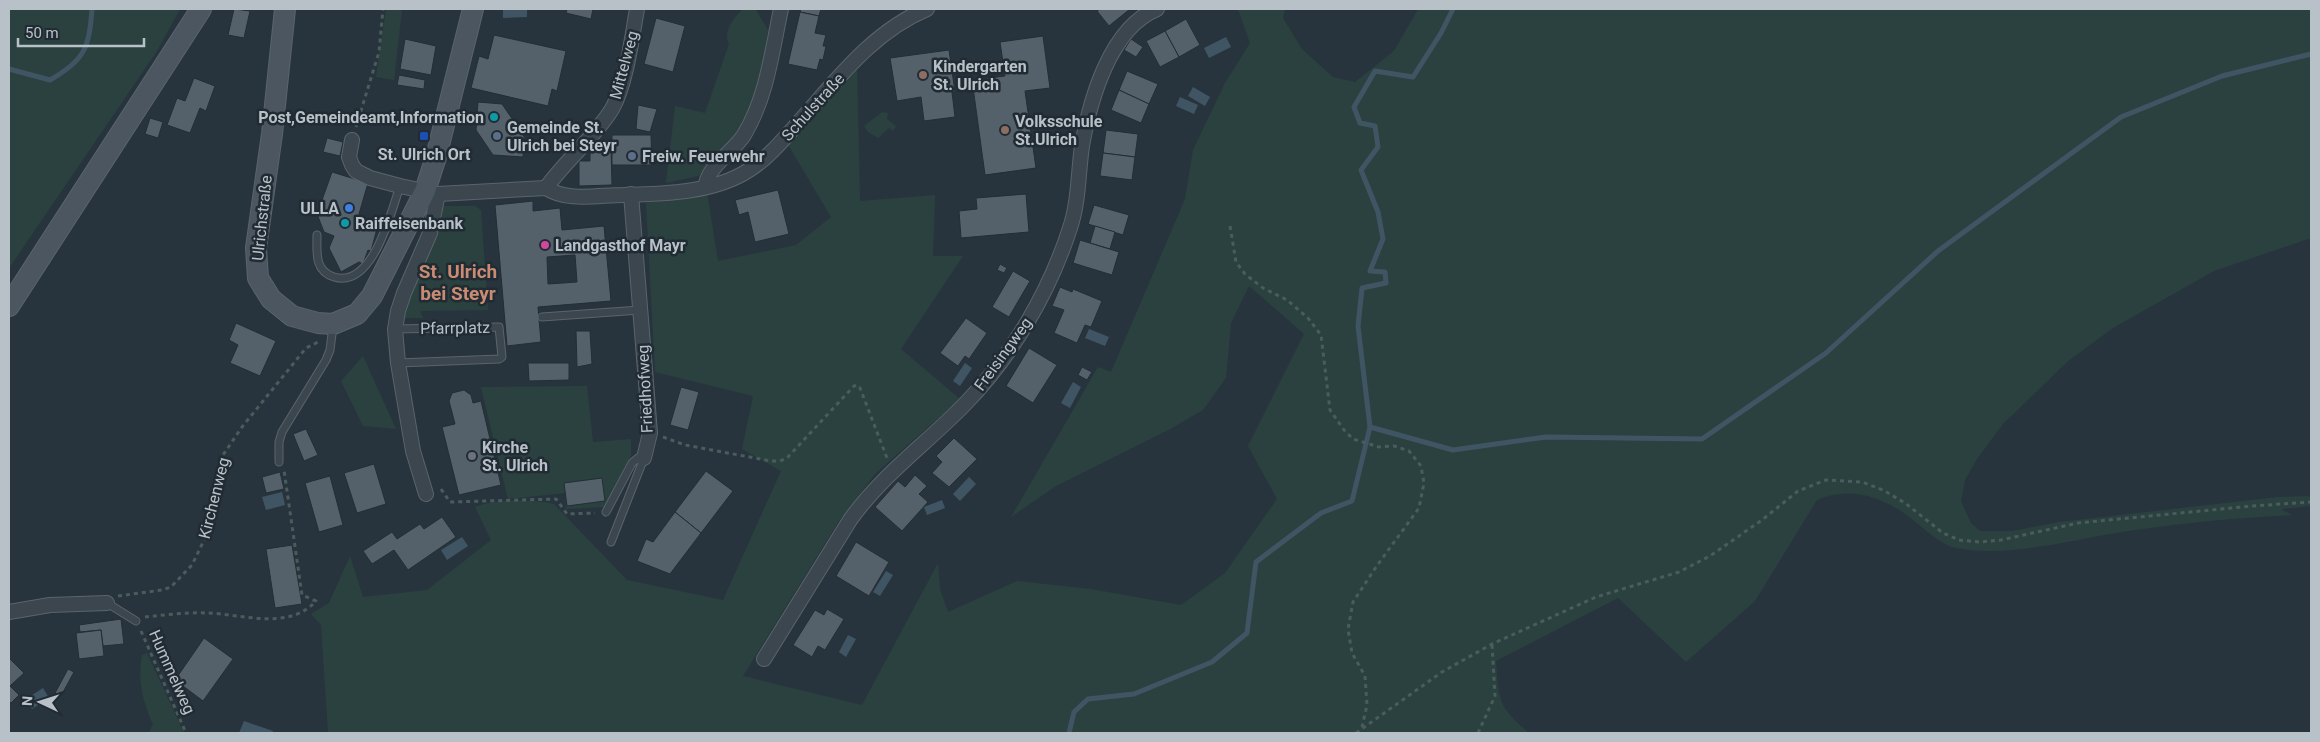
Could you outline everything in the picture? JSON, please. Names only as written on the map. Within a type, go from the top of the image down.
[{"type":"street","points":[[9,306],[201,9]]},
{"type":"street","name":"Ulrichstraße","points":[[285,9],[272,134],[256,248],[258,278],[271,299],[292,316],[318,323],[332,331]]},
{"type":"street","points":[[332,331],[357,314],[372,296],[432,192],[436,157],[473,9]]},
{"type":"street","name":"Mittelweg","points":[[546,188],[602,123],[613,107],[620,92],[637,9]]},
{"type":"street","points":[[706,186],[708,175],[743,136],[756,112],[765,84],[781,9]]},
{"type":"street","name":"Schulstraße","points":[[632,194],[670,193],[706,186],[724,182],[748,171],[770,154],[869,46],[902,22],[927,9]]},
{"type":"street","name":"Freisingweg","points":[[764,659],[865,499],[892,471],[966,404],[1000,362],[1041,300],[1061,252],[1075,211],[1082,147],[1098,86],[1109,60],[1126,32],[1138,20],[1157,9]]},
{"type":"street","points":[[352,140],[349,157],[356,170],[370,178],[400,186],[432,192],[546,188],[556,194],[567,196],[632,194]]},
{"type":"street","name":"Pfarrplatz","points":[[426,494],[413,450],[398,363],[395,329],[404,292],[430,233],[432,192]]},
{"type":"street","name":"Friedhofweg","points":[[632,194],[650,433],[644,458]]},
{"type":"street","points":[[9,612],[50,605],[107,602]]},
{"type":"lane","points":[[317,235],[317,258],[319,266],[324,273],[340,278],[360,272],[368,265],[375,252],[400,186]]},
{"type":"lane","points":[[542,317],[640,310]]},
{"type":"lane","name":"Pfarrplatz","points":[[395,329],[499,327],[502,357],[500,359],[398,363]]},
{"type":"lane","points":[[279,462],[279,442],[282,432],[326,360],[332,331]]},
{"type":"lane","points":[[606,512],[632,463],[638,458],[644,458],[611,542]]},
{"type":"lane","points":[[107,602],[136,621]]},
{"type":"path","points":[[352,140],[379,52],[383,9]]},
{"type":"path","points":[[1230,226],[1236,262],[1245,274],[1263,288],[1287,300],[1308,318],[1321,335],[1330,410],[1344,430],[1353,439],[1379,447],[1394,446],[1409,451],[1421,466],[1424,483],[1419,508],[1353,602],[1348,629],[1352,653],[1365,676],[1367,705],[1362,728]]},
{"type":"path","name":"Kirchenweg","points":[[107,602],[124,595],[162,590],[179,581],[192,565],[207,534],[218,469],[227,448],[306,348],[332,331]]},
{"type":"path","points":[[650,433],[685,445],[780,461],[787,458],[857,385],[860,388],[892,471]]},
{"type":"path","points":[[136,621],[154,616],[206,613],[284,618],[302,613],[316,601],[302,595],[285,472],[279,462]]},
{"type":"path","points":[[1356,733],[1442,672],[1492,644],[1590,599],[1679,572],[1710,556],[1762,520],[1798,491],[1826,480],[1862,482],[1883,490],[1905,503],[1943,534],[1959,540],[1979,542],[2001,540],[2088,522],[2311,502]]},
{"type":"path","points":[[426,494],[441,489],[450,502],[556,499],[567,514],[606,512]]},
{"type":"path","name":"Hummelweg","points":[[136,621],[186,733]]},
{"type":"path","points":[[1478,733],[1495,696],[1492,644]]},
{"type":"green space","points":[[9,9],[180,9],[157,51],[9,268]]},
{"type":"green space","points":[[386,9],[402,9],[394,80],[376,77]]},
{"type":"green space","points":[[1238,9],[1285,9],[1283,18],[1302,49],[1333,77],[1355,82],[1394,51],[1418,9],[2311,9],[2311,238],[2214,271],[2113,328],[2067,362],[2003,424],[1977,459],[1965,480],[1961,501],[1971,523],[1980,531],[2012,531],[2059,522],[2278,497],[2311,496],[2311,506],[2281,509],[2292,515],[2164,526],[2039,547],[1976,551],[1956,548],[1946,544],[1896,508],[1871,497],[1858,494],[1831,495],[1817,500],[1755,601],[1686,662],[1618,598],[1496,661],[1498,686],[1502,702],[1511,716],[1529,733],[328,733],[321,625],[311,614],[329,603],[350,556],[363,597],[427,590],[491,540],[475,507],[483,504],[536,501],[554,504],[627,580],[723,600],[781,471],[742,449],[753,396],[655,372],[646,203],[707,192],[718,261],[796,245],[831,217],[787,143],[857,65],[860,201],[935,195],[933,256],[963,256],[901,349],[960,399],[876,473],[839,521],[743,676],[862,705],[938,563],[940,589],[948,612],[1017,581],[1091,589],[1181,605],[1225,573],[1277,499],[1248,446],[1304,334],[1249,286],[1231,323],[1226,378],[1203,410],[1172,428],[1056,486],[1011,517],[1098,367],[1111,372],[1185,199],[1193,150],[1225,83],[1250,43]]},
{"type":"green space","points":[[742,10],[756,10],[768,30],[763,65],[752,113],[738,136],[707,170],[698,176],[666,183],[675,106],[705,113],[729,44],[727,39],[728,30],[732,21]]},
{"type":"green space","points":[[882,112],[888,113],[887,119],[896,126],[893,131],[889,128],[878,138],[868,132],[864,126]]},
{"type":"green space","points":[[443,206],[475,206],[481,210],[488,310],[420,311],[423,318],[403,318],[403,314]]},
{"type":"green space","points":[[363,356],[396,429],[363,426],[341,381]]},
{"type":"green space","points":[[587,386],[593,442],[631,439],[631,455],[606,507],[566,509],[565,493],[508,499],[481,387]]},
{"type":"green space","points":[[147,653],[184,733],[149,733],[153,724],[146,708],[140,673],[142,655]]},
{"type":"water","points":[[503,9],[527,9],[527,17],[503,18]]},
{"type":"water","points":[[1226,37],[1231,47],[1209,58],[1204,48]]},
{"type":"water","points":[[1193,87],[1210,97],[1205,106],[1188,96]]},
{"type":"water","points":[[1180,97],[1198,105],[1194,114],[1176,106]]},
{"type":"water","points":[[1089,329],[1109,337],[1105,346],[1085,338]]},
{"type":"water","points":[[965,363],[972,368],[960,386],[953,381]]},
{"type":"water","points":[[1073,382],[1081,387],[1070,408],[1061,403]]},
{"type":"water","points":[[969,477],[976,484],[960,501],[953,494]]},
{"type":"water","points":[[282,492],[285,505],[266,510],[262,497]]},
{"type":"water","points":[[942,500],[945,508],[927,515],[924,507]]},
{"type":"water","points":[[462,537],[468,546],[447,560],[441,550]]},
{"type":"water","points":[[886,571],[893,575],[880,596],[873,592]]},
{"type":"water","points":[[848,635],[856,639],[846,657],[839,652]]},
{"type":"water","points":[[43,688],[49,698],[32,709],[26,699]]},
{"type":"water","points":[[244,721],[273,731],[272,733],[239,733]]},
{"type":"building","points":[[234,9],[250,11],[244,38],[228,35]]},
{"type":"building","points":[[567,9],[593,9],[591,19],[566,13]]},
{"type":"building","points":[[801,9],[821,9],[819,16],[800,12]]},
{"type":"building","points":[[1100,9],[1130,9],[1109,26],[1097,11]]},
{"type":"building","points":[[800,12],[819,16],[815,33],[826,35],[823,46],[826,46],[823,60],[820,59],[817,70],[788,64]]},
{"type":"building","points":[[656,18],[685,26],[673,72],[644,64]]},
{"type":"building","points":[[1186,19],[1200,45],[1179,57],[1165,31]]},
{"type":"building","points":[[1165,31],[1179,57],[1160,67],[1146,41]]},
{"type":"building","points":[[494,35],[566,51],[557,91],[552,89],[548,106],[471,88],[479,56],[488,59]]},
{"type":"building","name":"Volksschule St.Ulrich","points":[[1043,36],[1050,88],[1025,91],[1036,168],[985,175],[972,80],[1005,76],[1000,42]]},
{"type":"building","points":[[405,39],[436,46],[431,75],[400,69]]},
{"type":"building","points":[[1131,39],[1143,47],[1136,57],[1124,50]]},
{"type":"building","name":"Kindergarten St. Ulrich","points":[[949,50],[955,92],[952,92],[955,117],[924,121],[921,97],[897,101],[890,58]]},
{"type":"building","points":[[1127,71],[1158,84],[1149,104],[1119,90]]},
{"type":"building","points":[[399,75],[425,80],[424,89],[397,85]]},
{"type":"building","points":[[194,78],[215,86],[206,111],[200,108],[190,133],[167,125],[177,98],[185,101]]},
{"type":"building","points":[[1119,90],[1149,104],[1141,123],[1111,110]]},
{"type":"building","name":"Post,Gemeindeamt,Information","points":[[478,102],[502,104],[524,136],[523,157],[493,155],[476,130]]},
{"type":"building","points":[[638,105],[657,109],[650,132],[636,129]]},
{"type":"building","points":[[150,118],[163,122],[158,138],[145,134]]},
{"type":"building","points":[[1106,130],[1138,134],[1135,157],[1103,153]]},
{"type":"building","name":"Freiw. Feuerwehr","points":[[612,135],[651,135],[652,165],[612,165]]},
{"type":"building","points":[[327,138],[343,142],[340,156],[323,152]]},
{"type":"building","points":[[594,148],[611,148],[612,185],[579,186],[579,161],[590,161],[590,153],[593,153]]},
{"type":"building","points":[[1103,153],[1135,157],[1132,180],[1100,176]]},
{"type":"building","name":"Raiffeisenbank","points":[[332,172],[368,183],[359,214],[362,220],[378,225],[371,251],[368,250],[363,264],[359,262],[341,272],[329,248],[334,236],[324,232],[317,214]]},
{"type":"building","points":[[778,190],[789,234],[755,242],[748,212],[739,215],[735,200]]},
{"type":"building","points":[[1026,194],[1029,232],[961,238],[959,211],[977,209],[976,198]]},
{"type":"building","points":[[533,201],[533,211],[560,208],[562,230],[604,226],[611,301],[538,307],[541,342],[507,346],[495,205]],"holes":[[[575,255],[577,282],[548,284],[547,257]]]},
{"type":"building","points":[[1094,205],[1129,215],[1123,235],[1088,224]]},
{"type":"building","points":[[1095,226],[1115,232],[1110,249],[1090,243]]},
{"type":"building","points":[[1080,240],[1119,252],[1112,275],[1073,263]]},
{"type":"building","points":[[1000,264],[1007,268],[1004,273],[997,270]]},
{"type":"building","points":[[1013,271],[1030,281],[1009,317],[992,307]]},
{"type":"building","points":[[1060,287],[1072,292],[1073,289],[1102,301],[1091,327],[1085,325],[1077,343],[1054,333],[1064,310],[1052,306]]},
{"type":"building","points":[[966,318],[987,333],[969,359],[965,356],[958,366],[940,353]]},
{"type":"building","points":[[236,323],[276,341],[260,376],[230,363],[238,345],[229,340]]},
{"type":"building","points":[[576,331],[590,331],[592,364],[577,367]]},
{"type":"building","points":[[1029,348],[1057,365],[1033,403],[1006,386]]},
{"type":"building","points":[[528,363],[569,363],[569,380],[529,381]]},
{"type":"building","points":[[1082,367],[1092,372],[1087,380],[1078,375]]},
{"type":"building","points":[[681,387],[699,392],[688,430],[670,425]]},
{"type":"building","name":"Kirche St. Ulrich","points":[[464,390],[471,395],[473,403],[481,401],[501,485],[459,495],[442,427],[455,424],[449,401],[452,393]]},
{"type":"building","points":[[306,429],[318,455],[304,461],[293,434]]},
{"type":"building","points":[[954,438],[977,459],[949,487],[932,473],[942,462],[936,456]]},
{"type":"building","points":[[374,464],[386,504],[357,513],[344,473]]},
{"type":"building","points":[[706,471],[733,491],[701,533],[675,512]]},
{"type":"building","points":[[280,472],[284,489],[266,493],[262,477]]},
{"type":"building","points":[[915,475],[927,486],[919,494],[928,502],[902,531],[875,507],[898,481],[905,487]]},
{"type":"building","points":[[330,476],[343,525],[319,532],[305,483]]},
{"type":"building","points":[[602,478],[605,501],[567,506],[564,483]]},
{"type":"building","points":[[675,512],[701,533],[670,574],[637,561],[646,539],[653,542]]},
{"type":"building","points":[[442,517],[456,537],[408,570],[394,550],[372,564],[363,551],[392,532],[397,539],[420,524],[424,529]]},
{"type":"building","points":[[856,542],[889,562],[869,596],[836,576]]},
{"type":"building","points":[[292,545],[302,604],[275,608],[266,549]]},
{"type":"building","points":[[827,609],[844,619],[825,650],[818,646],[812,657],[793,645],[815,610],[824,615]]},
{"type":"building","points":[[121,619],[124,644],[103,646],[101,630],[80,632],[79,625]]},
{"type":"building","points":[[101,630],[104,656],[79,659],[76,633]]},
{"type":"building","points":[[204,638],[233,659],[203,701],[175,680]]},
{"type":"building","points":[[9,658],[24,673],[10,686],[19,695],[11,703],[9,701]]},
{"type":"building","points":[[68,669],[74,672],[61,696],[55,693]]},
{"type":"waterway","points":[[9,69],[50,80],[62,73],[83,52],[89,34],[92,9]]},
{"type":"waterway","points":[[1069,733],[1074,712],[1088,699],[1134,694],[1212,662],[1247,633],[1256,562],[1321,513],[1352,501],[1370,427],[1358,326],[1362,288],[1386,283],[1385,272],[1370,271],[1383,239],[1378,212],[1361,170],[1378,147],[1375,126],[1360,123],[1354,107],[1375,71],[1413,77],[1441,33],[1453,9]]},
{"type":"waterway","points":[[1370,427],[1453,450],[1546,437],[1702,439],[1826,353],[1938,251],[2121,117],[2222,76],[2311,54]]},
{"type":"place","name":"Kindergarten St. Ulrich","points":[[923,75]]},
{"type":"place","name":"Post,Gemeindeamt,Information","points":[[494,117]]},
{"type":"place","name":"Volksschule St.Ulrich","points":[[1005,130]]},
{"type":"place","name":"St. Ulrich Ort","points":[[424,136]]},
{"type":"place","name":"Gemeinde St. Ulrich bei Steyr","points":[[497,136]]},
{"type":"place","name":"Freiw. Feuerwehr","points":[[632,156]]},
{"type":"place","name":"ULLA","points":[[349,208]]},
{"type":"place","name":"Raiffeisenbank","points":[[345,223]]},
{"type":"place","name":"Landgasthof Mayr","points":[[545,245]]},
{"type":"place","name":"Kirche St. Ulrich","points":[[472,456]]},
{"type":"district","name":"St. Ulrich bei Steyr","points":[[458,282]]}]
